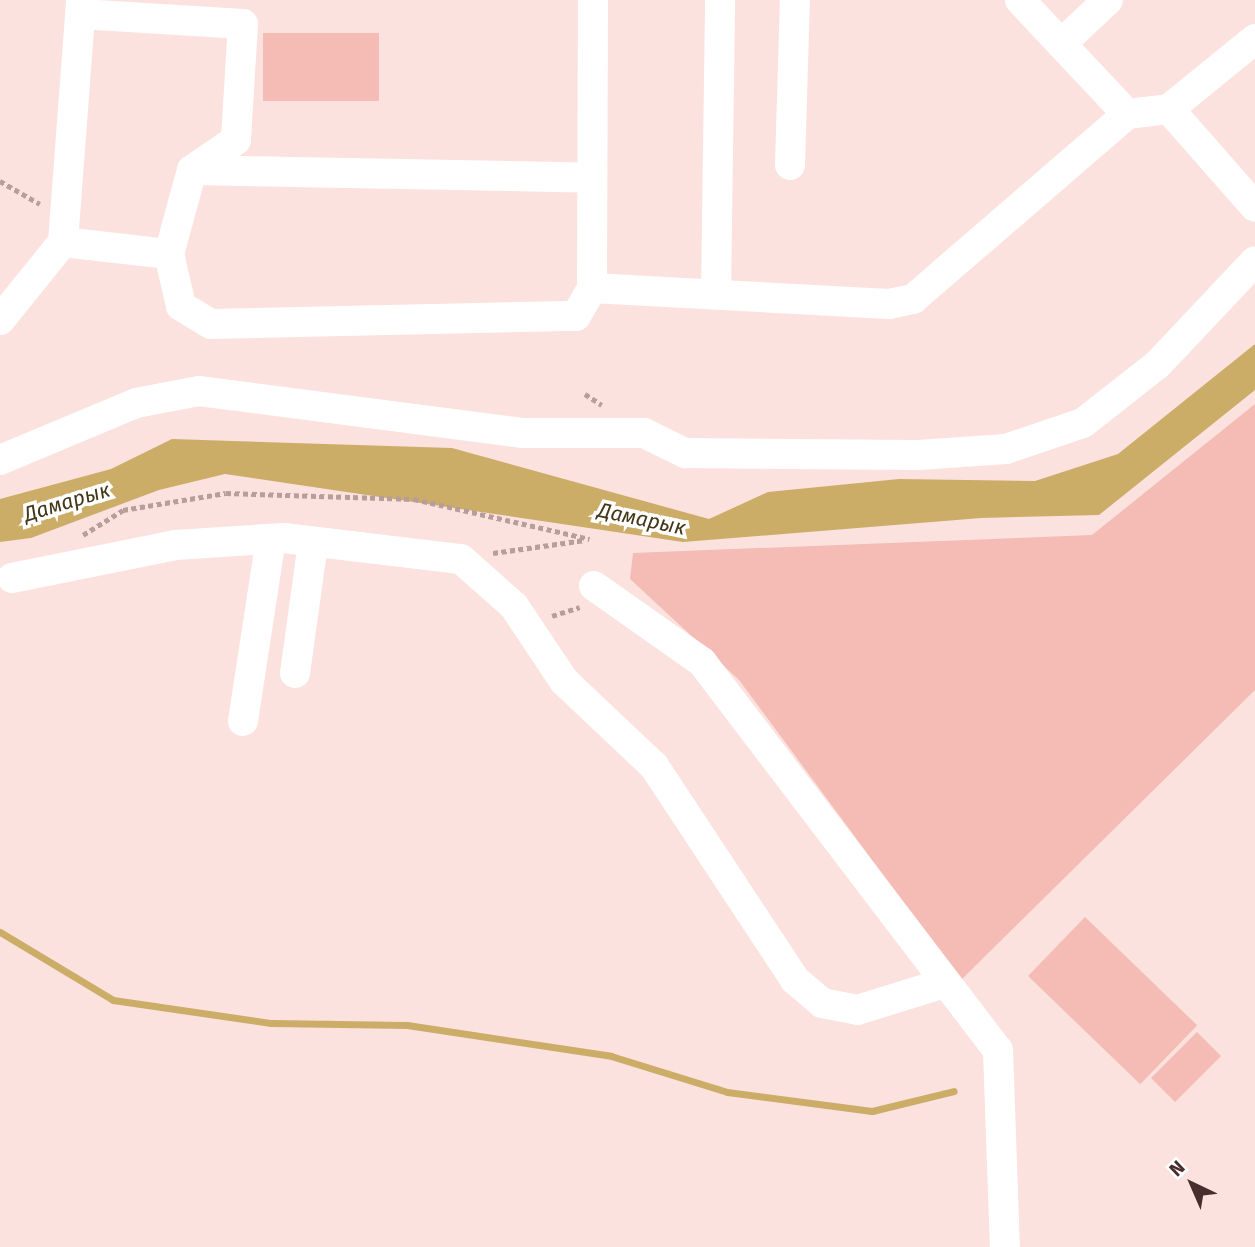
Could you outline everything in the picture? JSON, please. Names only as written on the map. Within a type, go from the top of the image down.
[{"type":"street","points":[[0,320],[64,230],[81,7],[243,24],[236,140],[192,170],[169,254],[181,306],[211,324],[576,316],[592,288],[593,0]]},
{"type":"street","points":[[716,294],[720,0]]},
{"type":"street","points":[[790,164],[795,0]]},
{"type":"street","points":[[1020,0],[1128,114]]},
{"type":"street","points":[[1061,44],[1108,0]]},
{"type":"street","points":[[592,288],[889,304],[913,299],[1128,114],[1169,109],[1255,39]]},
{"type":"street","points":[[1169,109],[1255,207]]},
{"type":"street","points":[[192,170],[592,178]]},
{"type":"street","points":[[64,230],[169,254]]},
{"type":"street","points":[[0,460],[136,403],[199,391],[522,433],[644,433],[685,453],[918,455],[1006,449],[1083,423],[1158,364],[1255,261]]},
{"type":"street","points":[[243,721],[271,539]]},
{"type":"street","points":[[12,578],[175,545],[271,539],[461,559],[514,606],[564,681],[654,766],[795,979],[822,1003],[857,1010],[945,983]]},
{"type":"street","points":[[295,673],[313,543]]},
{"type":"street","points":[[594,586],[702,662],[998,1050],[1005,1247]]},
{"type":"path","points":[[0,181],[64,230]]},
{"type":"path","points":[[461,559],[590,540]]},
{"type":"path","points":[[514,606],[548,617],[580,607],[594,586]]},
{"type":"shaded area","points":[[263,33],[379,33],[379,101],[263,101]]},
{"type":"shaded area","points":[[1255,404],[1255,690],[961,980],[739,680],[630,579],[633,553],[1092,535]]},
{"type":"shaded area","points":[[1085,917],[1197,1025],[1140,1084],[1028,976]]},
{"type":"shaded area","points":[[1197,1032],[1221,1056],[1175,1102],[1151,1078]]},
{"type":"water","name":"Дамарык","points":[[1255,344],[1255,390],[1099,515],[981,518],[683,542],[225,474],[159,490],[31,538],[0,542],[0,499],[111,469],[172,439],[452,448],[709,519],[768,492],[899,479],[1035,481],[1118,454]]},
{"type":"waterway","points":[[0,932],[113,1000],[271,1023],[407,1025],[611,1056],[727,1092],[872,1111],[954,1091]]}]
